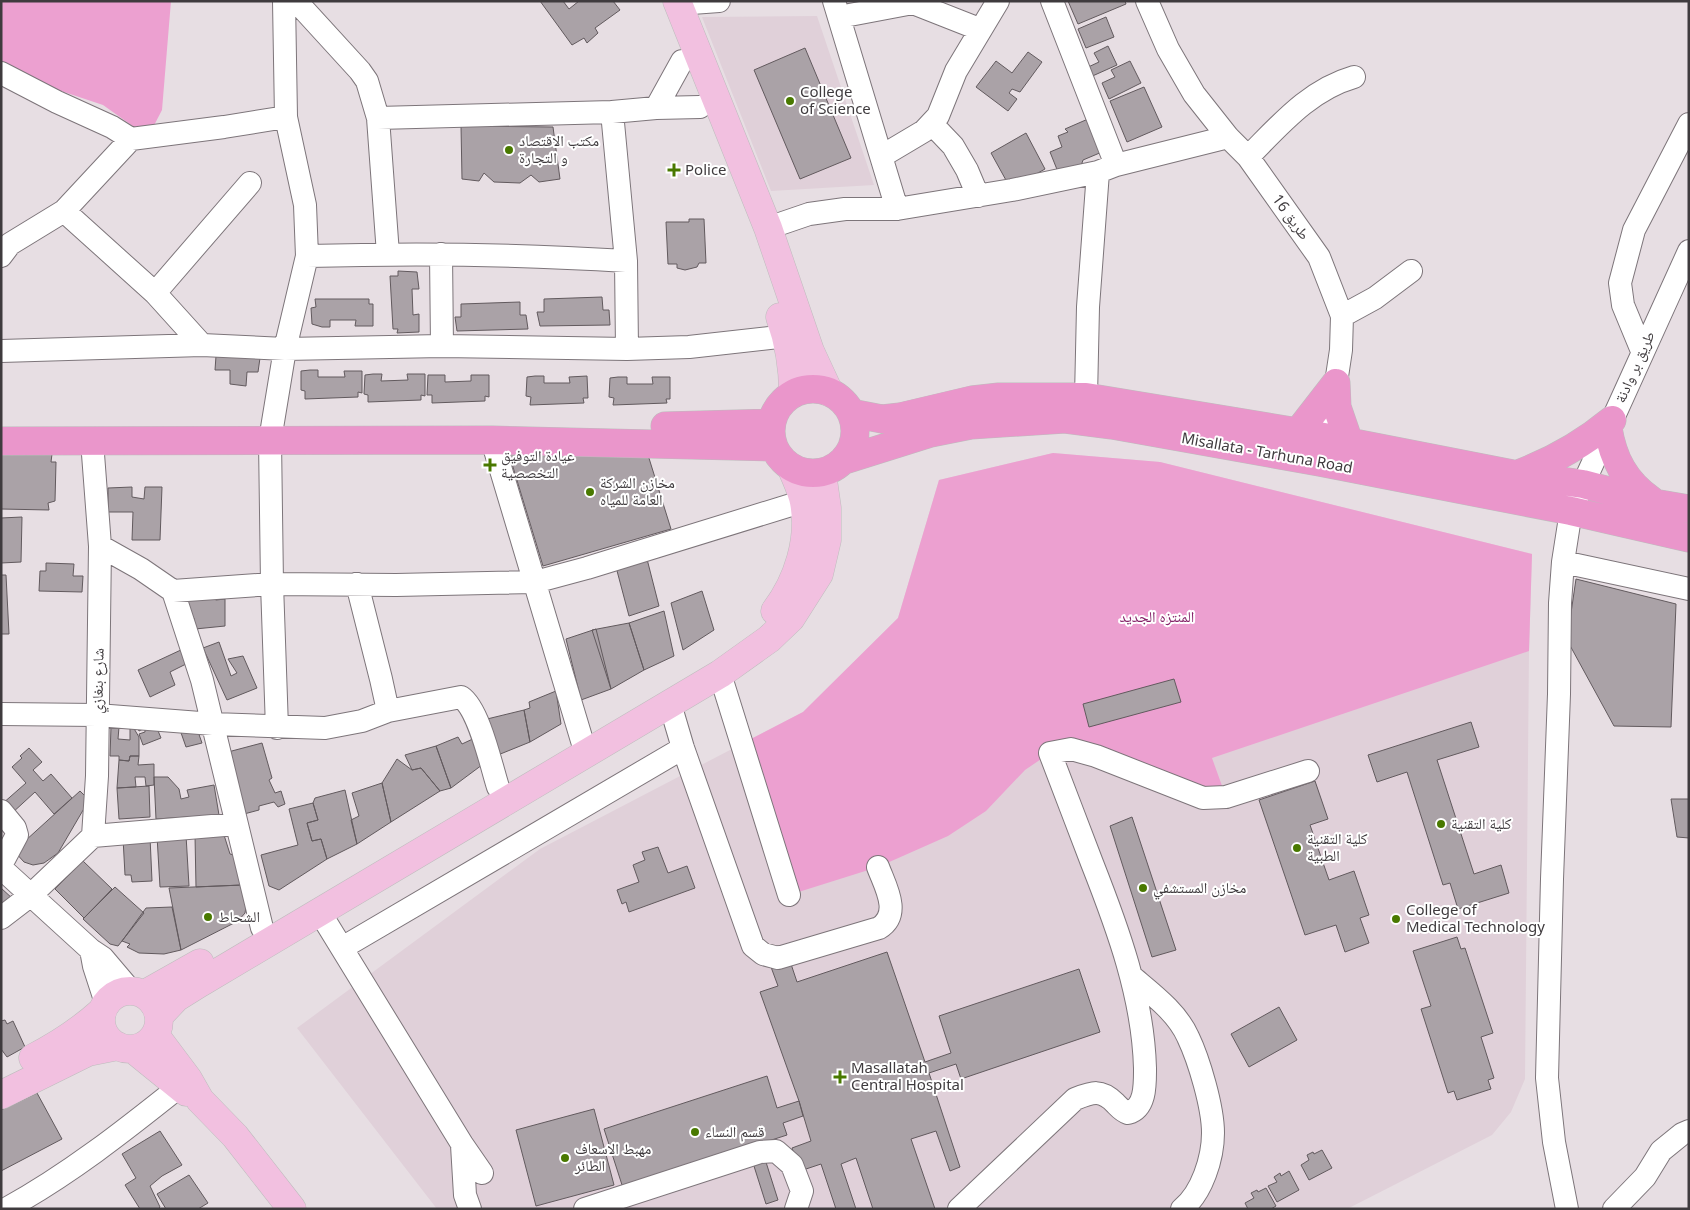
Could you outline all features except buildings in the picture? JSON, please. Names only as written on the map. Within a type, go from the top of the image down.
[{"type":"highway","points":[[1322,444],[1337,407],[1336,384]]},
{"type":"highway","points":[[1322,444],[1336,384]]},
{"type":"highway","points":[[811,389],[829,392],[842,400],[851,413],[856,429],[853,446],[833,467],[807,474],[792,469],[778,456],[772,435],[775,411],[793,393],[811,389]]},
{"type":"highway","name":"Misallata - Tarhuna Road","points":[[851,413],[882,419],[900,417],[972,400],[999,397],[1086,397],[1322,444],[1583,484],[1654,503],[1689,509]]},
{"type":"highway","name":"Misallata - Tarhuna Road","points":[[833,467],[931,432],[971,425],[1065,419],[1322,444],[1571,511],[1689,538]]},
{"type":"highway","points":[[1518,475],[1568,452],[1610,424]]},
{"type":"highway","points":[[1610,424],[1611,446],[1617,464],[1639,492],[1654,503]]},
{"type":"highway","points":[[1,425],[492,440],[772,435]]},
{"type":"highway","points":[[1,441],[92,440],[271,433],[701,426],[772,435]]},
{"type":"main road","points":[[671,2],[682,61],[751,235],[787,336],[793,369],[793,393]]},
{"type":"main road","points":[[671,2],[768,228],[810,350],[829,392]]},
{"type":"main road","points":[[667,697],[720,674],[768,639],[791,618],[819,574],[827,540],[827,508],[833,467]]},
{"type":"main road","points":[[1,1095],[88,1052],[140,1022],[262,928],[316,905],[667,697],[766,622],[779,606],[794,579],[803,551],[806,529],[804,501],[792,469]]},
{"type":"main road","points":[[104,1007],[102,1028],[111,1042],[316,905],[498,787],[584,747]]},
{"type":"main road","points":[[1,1074],[60,1044],[80,1031],[114,995],[124,991],[140,1022],[188,1078],[190,1094],[235,1136],[292,1209]]},
{"type":"street","points":[[277,728],[272,584],[271,433],[285,349],[307,256],[305,205],[286,117],[284,1]]},
{"type":"street","points":[[296,1],[360,71],[367,82],[378,118],[388,254]]},
{"type":"street","points":[[671,2],[719,1]]},
{"type":"street","points":[[882,156],[924,131],[938,116],[956,71],[998,1]]},
{"type":"street","points":[[1052,1],[1107,168],[1088,307],[1086,397]]},
{"type":"street","name":"طريق 16","points":[[1147,1],[1168,49],[1194,94],[1228,136],[1248,157],[1319,257],[1342,316],[1341,350],[1336,384]]},
{"type":"street","points":[[897,209],[837,9],[913,2],[979,30]]},
{"type":"street","points":[[656,108],[682,61]]},
{"type":"street","points":[[1,73],[57,102],[112,126],[131,139]]},
{"type":"street","points":[[1248,157],[1294,110],[1336,82],[1354,77]]},
{"type":"street","points":[[378,118],[612,112],[700,107]]},
{"type":"street","points":[[612,112],[626,261],[627,349]]},
{"type":"street","points":[[4,247],[64,211],[131,139],[286,117]]},
{"type":"street","points":[[932,124],[953,146],[967,170],[978,196]]},
{"type":"street","points":[[1642,351],[1623,305],[1620,283],[1634,230],[1689,124]]},
{"type":"street","points":[[768,228],[809,214],[845,209],[897,209],[978,196],[1107,168],[1228,136]]},
{"type":"street","points":[[155,293],[250,183]]},
{"type":"street","points":[[64,211],[155,293],[202,345]]},
{"type":"street","name":"طريق بر وادنة","points":[[1568,1209],[1554,1142],[1547,1078],[1560,603],[1563,562],[1571,511],[1689,251]]},
{"type":"street","points":[[307,256],[441,254],[550,256],[626,261]]},
{"type":"street","points":[[441,254],[442,346]]},
{"type":"street","points":[[1342,316],[1375,298],[1410,271]]},
{"type":"street","points":[[1,351],[202,345],[285,349],[442,346],[627,349],[690,347],[787,336]]},
{"type":"street","name":"شارع بنغازي","points":[[92,440],[100,546],[97,776],[94,836]]},
{"type":"street","points":[[492,440],[584,747]]},
{"type":"street","points":[[173,591],[272,584],[396,585],[535,582],[804,501]]},
{"type":"street","points":[[100,546],[141,569],[173,591],[202,680],[262,928]]},
{"type":"street","points":[[1563,562],[1689,589]]},
{"type":"street","points":[[357,584],[388,711]]},
{"type":"street","points":[[720,674],[789,895]]},
{"type":"street","points":[[1,714],[97,715],[277,728],[325,728],[362,721],[388,711],[461,697],[467,701],[475,714],[498,787]]},
{"type":"street","points":[[667,697],[740,912],[753,946],[757,951],[778,958],[887,924],[890,918],[891,902],[878,867]]},
{"type":"street","points":[[342,948],[683,748]]},
{"type":"street","points":[[959,1209],[1075,1099],[1095,1093],[1102,1094],[1107,1096],[1124,1112],[1128,1113],[1139,1108],[1142,1101],[1145,1080],[1144,1038],[1131,976],[1109,907],[1050,753],[1071,749],[1096,756],[1203,798],[1226,797],[1308,771]]},
{"type":"street","points":[[1,811],[15,828],[17,835],[1,866],[90,950],[103,958],[140,1022]]},
{"type":"street","points":[[1,918],[31,895],[94,836],[236,824]]},
{"type":"street","points":[[316,905],[462,1144],[482,1173]]},
{"type":"street","points":[[90,950],[104,1007]]},
{"type":"street","points":[[1131,976],[1166,1006],[1188,1036],[1207,1091],[1213,1133],[1207,1171],[1191,1202],[1182,1209]]},
{"type":"street","points":[[6,1209],[27,1197],[123,1131],[190,1094]]},
{"type":"street","points":[[1614,1209],[1645,1177],[1661,1151],[1682,1134],[1689,1131]]},
{"type":"street","points":[[462,1144],[465,1194],[470,1209]]},
{"type":"street","points":[[585,1209],[760,1152],[776,1151],[792,1165],[802,1191],[796,1209]]},
{"type":"shaded area","name":"College of Science","points":[[817,16],[874,185],[771,191],[702,17]]},
{"type":"shaded area","points":[[1053,453],[1160,462],[1532,554],[1529,651],[1525,1079],[1511,1112],[1492,1135],[1347,1209],[437,1209],[297,1028],[540,849],[803,712],[898,618],[939,480]]},
{"type":"green space","points":[[1,1],[171,1],[162,110],[148,137],[103,105],[22,78],[1,63]]},
{"type":"green space","name":"المنتزه الجديد","points":[[1053,453],[1160,462],[1532,554],[1529,651],[1212,758],[1226,797],[1050,753],[1025,770],[986,811],[948,836],[878,867],[789,895],[747,741],[803,712],[898,618],[939,480]]},
{"type":"place","name":"College of Science","points":[[790,101]]},
{"type":"place","name":"مكتب الاقتصاد و التجارة","points":[[509,150]]},
{"type":"place","name":"Police","points":[[674,170]]},
{"type":"place","name":"عيادة التوفيق التخصصية","points":[[490,465]]},
{"type":"place","name":"مخازن الشركة العامة للمياه","points":[[590,492]]},
{"type":"place","name":"كلية التقنية","points":[[1441,824]]},
{"type":"place","name":"كلية التقنية الطبية","points":[[1297,848]]},
{"type":"place","name":"مخازن المستشفي","points":[[1143,888]]},
{"type":"place","name":"الشحاط","points":[[208,917]]},
{"type":"place","name":"College of Medical Technology","points":[[1396,919]]},
{"type":"place","name":"Masallatah Central Hospital","points":[[840,1077]]},
{"type":"place","name":"قسم النساء","points":[[695,1132]]},
{"type":"place","name":"مهبط الاسعاف الطائر","points":[[565,1158]]}]
